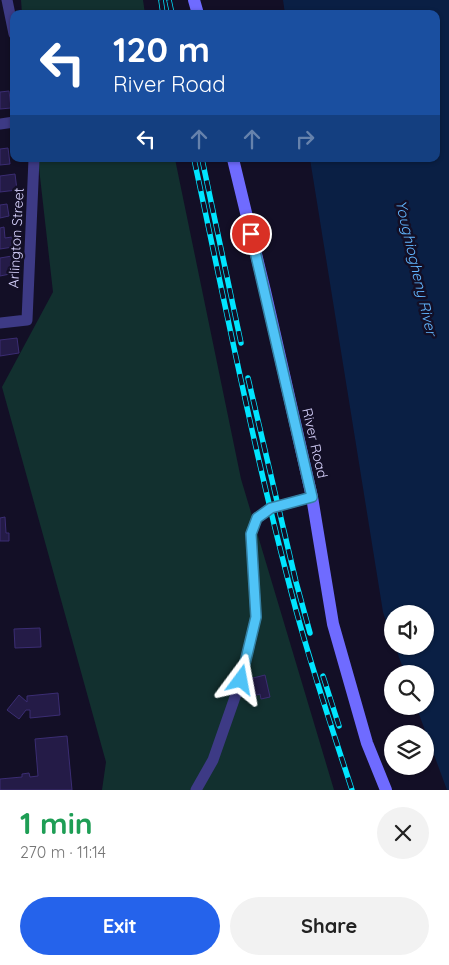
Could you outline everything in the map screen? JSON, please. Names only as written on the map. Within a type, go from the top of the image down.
[{"type":"street","points":[[7,0],[10,15]]},
{"type":"street","name":"Arlington Street","points":[[0,323],[27,320],[34,162]]},
{"type":"street","name":"River Road","points":[[234,162],[312,497],[333,624],[368,743],[386,790]]},
{"type":"street","points":[[196,790],[213,760],[241,680],[256,617],[251,534],[257,518],[271,508],[312,497]]},
{"type":"green space","points":[[21,0],[143,0],[144,10],[22,10]]},
{"type":"green space","points":[[38,162],[176,162],[241,479],[334,790],[102,790],[106,762],[2,387],[53,292]]},
{"type":"water","name":"Youghiogheny River","points":[[283,0],[449,0],[449,790],[447,790],[434,755],[434,725],[423,725],[419,715],[434,715],[434,665],[402,665],[398,655],[434,655],[434,605],[384,605],[384,615],[383,612],[310,162],[440,162],[440,10],[284,10]]},
{"type":"building","points":[[9,91],[10,108],[0,109],[0,92]]},
{"type":"building","points":[[8,148],[10,164],[0,165],[0,149]]},
{"type":"building","points":[[15,174],[17,190],[0,192],[0,176]]},
{"type":"building","points":[[7,204],[9,216],[0,218],[0,205]]},
{"type":"building","points":[[4,227],[5,238],[12,237],[13,247],[0,249],[0,228]]},
{"type":"building","points":[[12,256],[15,273],[0,276],[0,258]]},
{"type":"building","points":[[17,338],[19,353],[0,356],[0,340]]},
{"type":"building","points":[[5,517],[6,533],[9,533],[9,541],[0,541],[0,518]]},
{"type":"building","points":[[40,628],[41,647],[15,648],[14,629]]},
{"type":"building","points":[[265,675],[270,697],[261,699],[260,694],[245,698],[242,687],[250,685],[249,679]]},
{"type":"building","points":[[58,693],[60,715],[30,718],[30,710],[26,710],[19,719],[7,710],[19,695],[27,702],[27,696]]},
{"type":"building","points":[[67,736],[72,790],[0,790],[0,779],[22,777],[22,774],[29,773],[30,777],[38,776],[35,739]]},
{"type":"railway","points":[[161,0],[162,10]]},
{"type":"railway","points":[[169,0],[171,10]]},
{"type":"railway","points":[[195,162],[240,377],[278,541],[320,693],[352,790]]},
{"type":"railway","points":[[203,162],[241,343]]},
{"type":"railway","points":[[248,378],[296,582],[310,633]]},
{"type":"railway","points":[[323,676],[339,726]]},
{"type":"route","points":[[241,680],[256,617],[251,534],[257,518],[271,508],[312,497],[251,234]]}]
